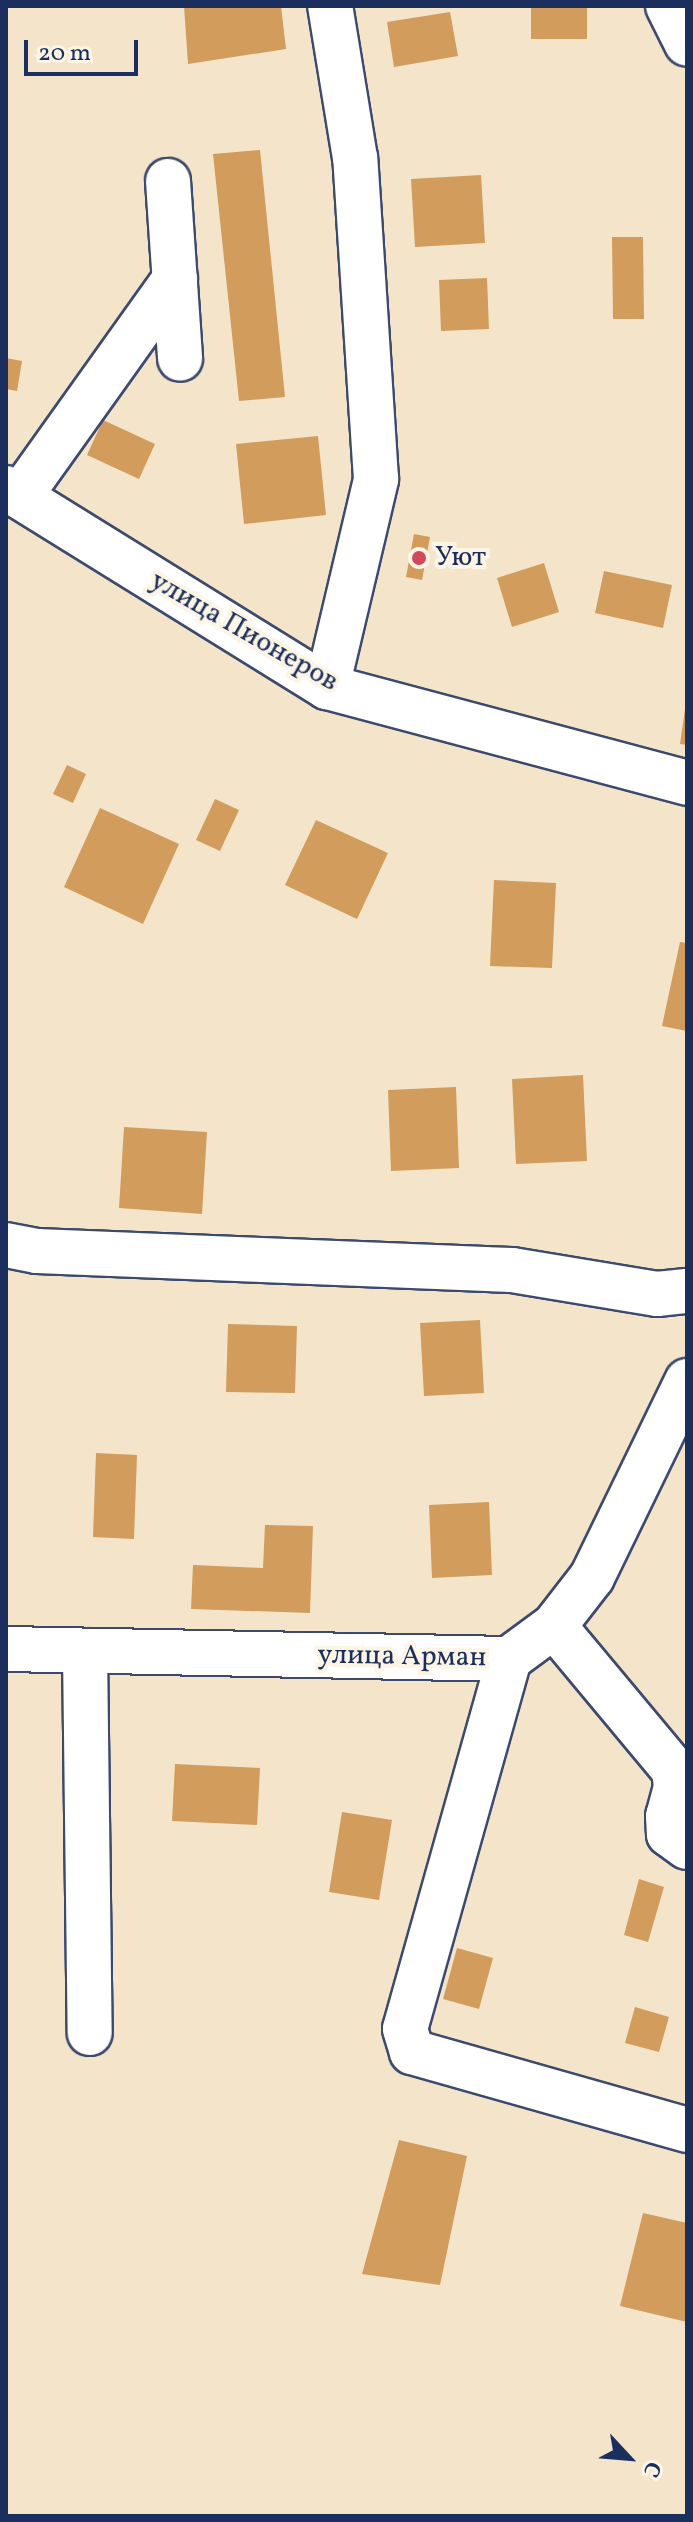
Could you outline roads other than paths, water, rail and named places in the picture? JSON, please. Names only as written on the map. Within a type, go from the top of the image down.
[{"type":"street","points":[[327,687],[376,479],[355,158],[330,6]]},
{"type":"street","points":[[668,6],[687,44]]},
{"type":"street","points":[[168,181],[180,359]]},
{"type":"street","points":[[13,492],[175,279]]},
{"type":"street","name":"улица Пионеров","points":[[13,492],[327,687],[687,783]]},
{"type":"street","points":[[6,1245],[37,1251],[512,1270],[657,1294],[687,1291]]},
{"type":"street","name":"улица Арман","points":[[6,1649],[509,1659],[554,1626],[592,1577],[687,1381]]},
{"type":"street","points":[[554,1626],[674,1770],[676,1787],[668,1816],[669,1834],[687,1847]]},
{"type":"street","points":[[85,1651],[90,2033]]},
{"type":"street","points":[[509,1659],[405,2029],[412,2052],[687,2130]]},
{"type":"place","name":"Уют","points":[[419,558]]}]
